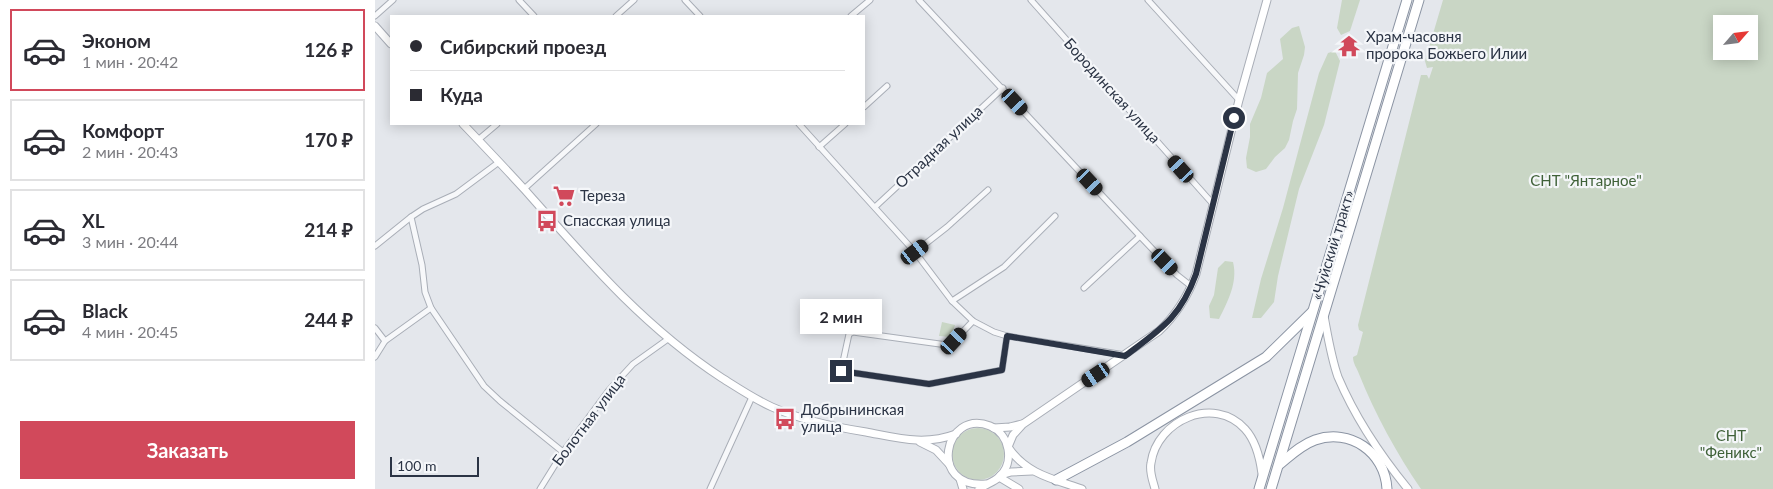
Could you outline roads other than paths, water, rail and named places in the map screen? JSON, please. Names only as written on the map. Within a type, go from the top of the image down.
[{"type":"highway","name":"«Чуйский тракт»","points":[[1259,489],[1407,0]]},
{"type":"highway","name":"«Чуйский тракт»","points":[[1271,489],[1419,0]]},
{"type":"highway","points":[[1056,480],[1127,442],[1266,357],[1314,310]]},
{"type":"highway","points":[[1279,464],[1297,449],[1316,440],[1330,437],[1345,437],[1361,443],[1375,456],[1384,474],[1387,489]]},
{"type":"street","points":[[375,16],[393,0]]},
{"type":"street","points":[[519,0],[533,15]]},
{"type":"street","points":[[617,15],[634,0]]},
{"type":"street","points":[[685,0],[699,15]]},
{"type":"street","points":[[852,15],[870,0]]},
{"type":"street","points":[[919,0],[1177,275],[1191,286]]},
{"type":"street","name":"Бородинская улица","points":[[1031,0],[1213,204]]},
{"type":"street","points":[[1148,0],[1239,100]]},
{"type":"street","points":[[1000,476],[1007,464],[1008,447],[1013,434],[1023,424],[1159,331],[1172,319],[1191,286],[1267,0]]},
{"type":"street","points":[[375,26],[390,43]]},
{"type":"street","points":[[865,106],[887,86]]},
{"type":"street","name":"Отрадная улица","points":[[875,206],[1003,88]]},
{"type":"street","points":[[464,125],[625,300],[668,339],[706,368],[752,397],[797,417],[856,431],[920,442],[935,450],[960,479],[972,484],[986,484]]},
{"type":"street","points":[[478,140],[496,125]]},
{"type":"street","points":[[524,190],[595,125]]},
{"type":"street","points":[[800,125],[875,206],[915,252],[952,301],[973,321],[994,332],[1007,336],[1125,356]]},
{"type":"street","points":[[819,146],[844,125]]},
{"type":"street","points":[[375,246],[423,209],[456,194],[499,162]]},
{"type":"street","points":[[915,252],[947,227],[988,190]]},
{"type":"street","points":[[952,301],[1003,267],[1055,216]]},
{"type":"street","points":[[411,218],[422,266],[425,292],[431,308],[485,386],[500,402],[563,452]]},
{"type":"street","points":[[1084,288],[1140,236]]},
{"type":"street","points":[[375,357],[385,341],[431,308]]},
{"type":"street","points":[[1324,312],[1329,348],[1338,377],[1367,429],[1408,489]]},
{"type":"street","points":[[973,321],[954,341],[947,345],[853,332],[849,334],[841,371],[929,384],[1002,370],[1007,336]]},
{"type":"street","points":[[375,328],[385,341]]},
{"type":"street","name":"Болотная улица","points":[[540,489],[563,452],[623,373],[668,339]]},
{"type":"street","points":[[710,489],[752,397]]},
{"type":"street","points":[[1155,489],[1151,477],[1151,463],[1161,437],[1176,423],[1197,415],[1225,416],[1245,428],[1259,456],[1263,478]]},
{"type":"street","points":[[920,442],[956,434],[967,426],[974,424],[994,428],[1023,424]]},
{"type":"street","points":[[994,428],[1003,436],[1008,447],[1020,462],[1034,471],[1082,489]]},
{"type":"street","points":[[949,464],[948,448],[956,434]]},
{"type":"street","points":[[979,489],[1000,476],[1017,471],[1034,471]]},
{"type":"street","points":[[1000,476],[1019,489]]},
{"type":"street","points":[[960,479],[963,489]]},
{"type":"place","name":"Храм-часовня пророка Божьего Илии","points":[[1349,46]]},
{"type":"place","name":"Тереза","points":[[564,196]]},
{"type":"place","name":"Спасская улица","points":[[547,221]]},
{"type":"place","name":"Добрынинская улица","points":[[785,419]]},
{"type":"park label","name":"СНТ \"Янтарное\"","points":[[1586,181]]},
{"type":"park label","name":"СНТ \"Феникс\"","points":[[1731,444]]}]
